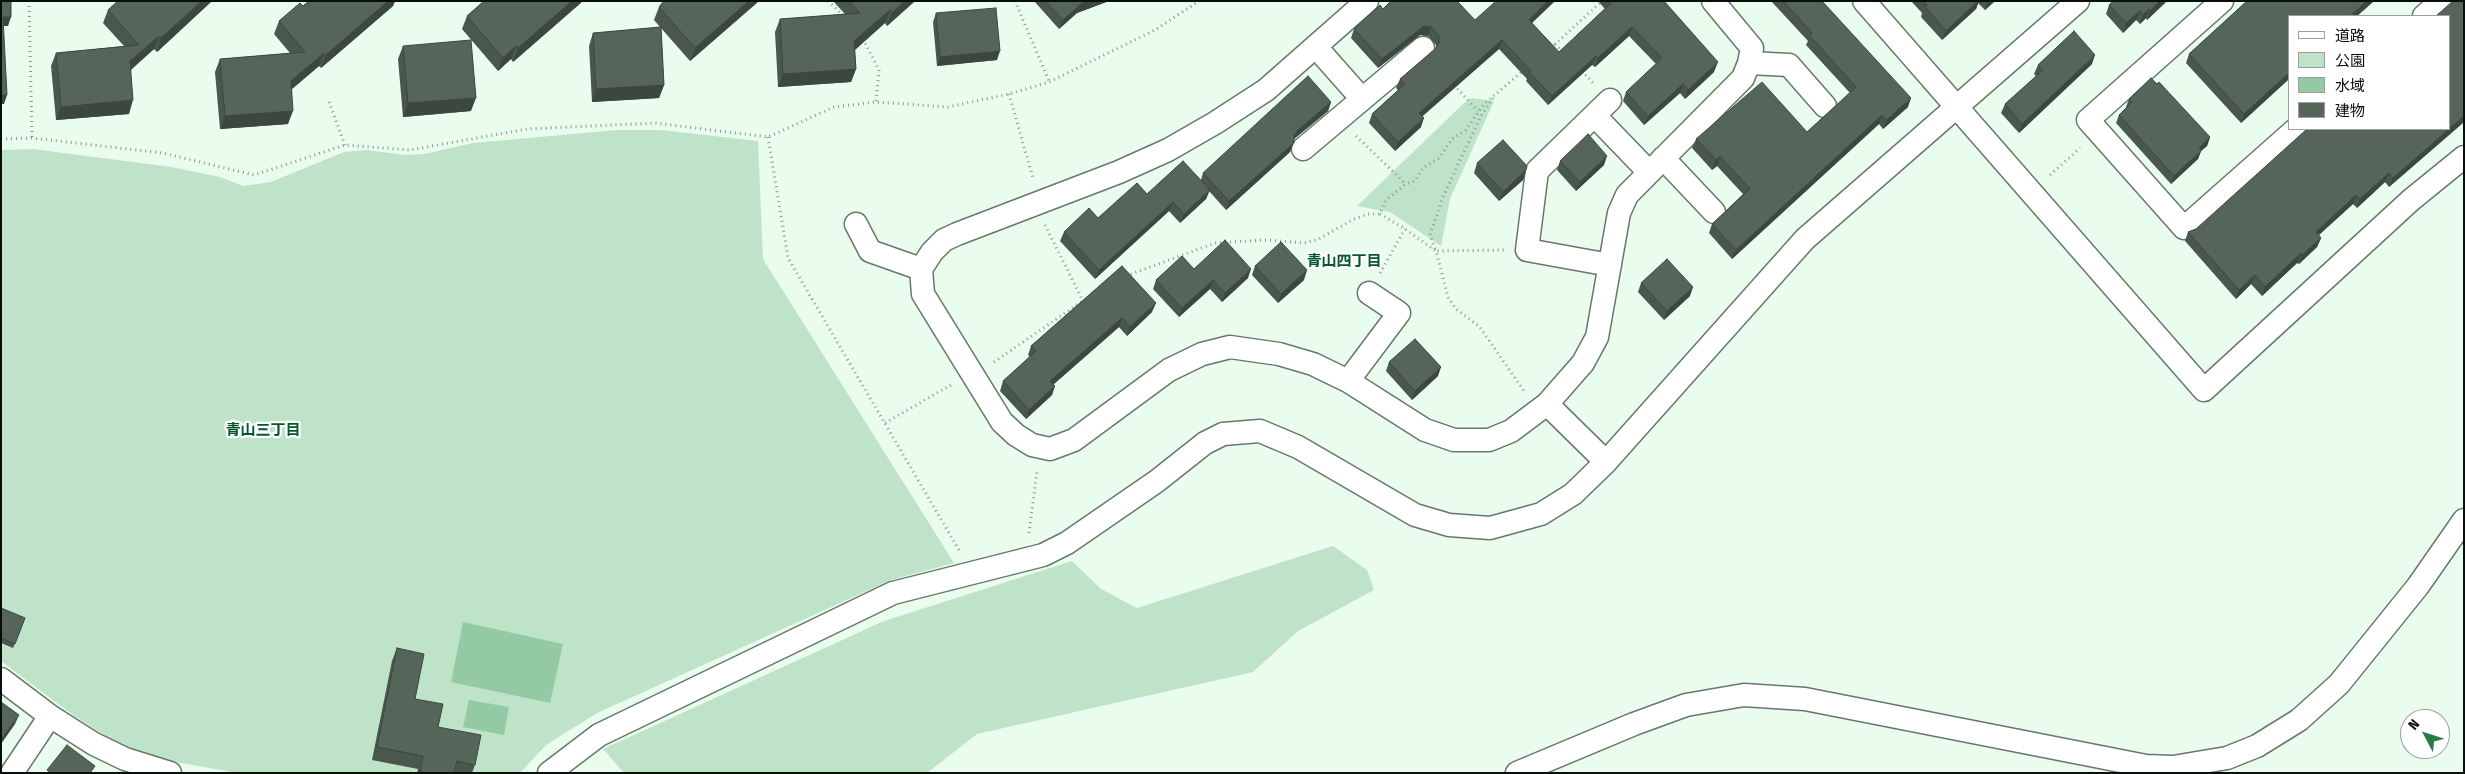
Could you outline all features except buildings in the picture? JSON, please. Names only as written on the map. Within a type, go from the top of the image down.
[{"type":"street","points":[[1368,1],[1266,90],[1168,150],[1119,172],[944,240],[932,252],[921,269],[923,294],[1002,422],[1016,435],[1032,445],[1050,449],[1074,440],[1169,370],[1202,354],[1230,347],[1279,354],[1313,364],[1348,382],[1425,430],[1454,440],[1489,440],[1510,431],[1544,407],[1583,363],[1597,337],[1620,214],[1627,194],[1742,78],[1749,63],[1752,48],[1713,1]]},
{"type":"street","points":[[1864,1],[2204,390],[2411,200],[2464,157]]},
{"type":"street","points":[[549,773],[599,735],[893,593],[1043,555],[1074,538],[1157,481],[1205,443],[1223,434],[1260,431],[1298,447],[1414,516],[1469,528],[1490,528],[1541,514],[1574,494],[1606,462],[1805,239],[2078,1]]},
{"type":"street","points":[[2222,1],[2088,120],[2184,228],[2295,130]]},
{"type":"street","points":[[2425,15],[2441,1]]},
{"type":"street","points":[[1316,47],[1362,99]]},
{"type":"street","points":[[1303,149],[1423,48]]},
{"type":"street","points":[[1749,63],[1789,65],[1825,106]]},
{"type":"street","points":[[1610,265],[1527,250],[1537,171],[1602,108],[1655,165],[1714,212]]},
{"type":"street","points":[[856,224],[870,251],[921,269]]},
{"type":"street","points":[[1348,382],[1399,313],[1369,293]]},
{"type":"street","points":[[1544,407],[1606,462]]},
{"type":"street","points":[[1517,773],[1634,724],[1686,705],[1744,695],[1805,699],[2146,766],[2173,766],[2227,758],[2256,746],[2299,720],[2339,684],[2418,586],[2464,520]]},
{"type":"street","points":[[1,679],[50,716],[101,748],[124,759],[170,773]]},
{"type":"street","points":[[12,773],[50,716]]},
{"type":"path","points":[[29,1],[32,138]]},
{"type":"path","points":[[828,1],[847,19]]},
{"type":"path","points":[[1016,1],[1049,82]]},
{"type":"path","points":[[1,139],[32,138],[163,153],[254,175],[345,145],[410,150],[527,129],[655,123],[768,137],[834,107],[876,102],[948,107],[1009,94],[1049,82],[1155,30],[1199,1]]},
{"type":"path","points":[[1548,50],[1602,1]]},
{"type":"path","points":[[862,38],[879,70],[876,102]]},
{"type":"path","points":[[1555,44],[1569,58]]},
{"type":"path","points":[[1576,65],[1602,108]]},
{"type":"path","points":[[1380,214],[1386,200],[1406,184],[1415,181],[1423,168],[1445,152],[1452,139],[1466,130],[1484,104],[1526,68]]},
{"type":"path","points":[[1497,93],[1481,116],[1443,197],[1430,235],[1448,297],[1456,309],[1479,326],[1509,372],[1544,407]]},
{"type":"path","points":[[329,102],[345,145]]},
{"type":"path","points":[[1339,120],[1406,184]]},
{"type":"path","points":[[2046,179],[2098,131]]},
{"type":"path","points":[[768,137],[788,258],[972,573]]},
{"type":"path","points":[[1124,277],[1215,244],[1266,240],[1304,243],[1319,238],[1368,214],[1380,214],[1405,228],[1436,251],[1527,250]]},
{"type":"path","points":[[1369,293],[1405,228]]},
{"type":"path","points":[[885,423],[971,373],[994,362],[1091,296]]},
{"type":"path","points":[[1026,559],[1041,447]]},
{"type":"green space","points":[[1472,98],[1494,101],[1450,199],[1441,246],[1390,212],[1357,206],[1463,104]]},
{"type":"green space","points":[[617,130],[661,130],[758,141],[763,259],[954,563],[891,580],[597,713],[546,745],[520,773],[238,773],[170,761],[129,748],[107,737],[69,712],[1,661],[1,150],[33,149],[171,167],[220,177],[243,186],[271,182],[344,152],[366,150],[405,155],[424,154],[473,143]]},
{"type":"green space","points":[[1333,546],[1367,570],[1374,590],[1298,631],[1253,672],[977,734],[927,773],[624,773],[603,749],[884,621],[1072,561],[1101,589],[1137,608]]},
{"type":"water","points":[[463,622],[563,644],[550,703],[451,682]]},
{"type":"water","points":[[469,700],[509,707],[504,735],[463,727]]},
{"type":"district","name":"青山四丁目","points":[[1344,262]]},
{"type":"district","name":"青山三丁目","points":[[263,431]]}]
